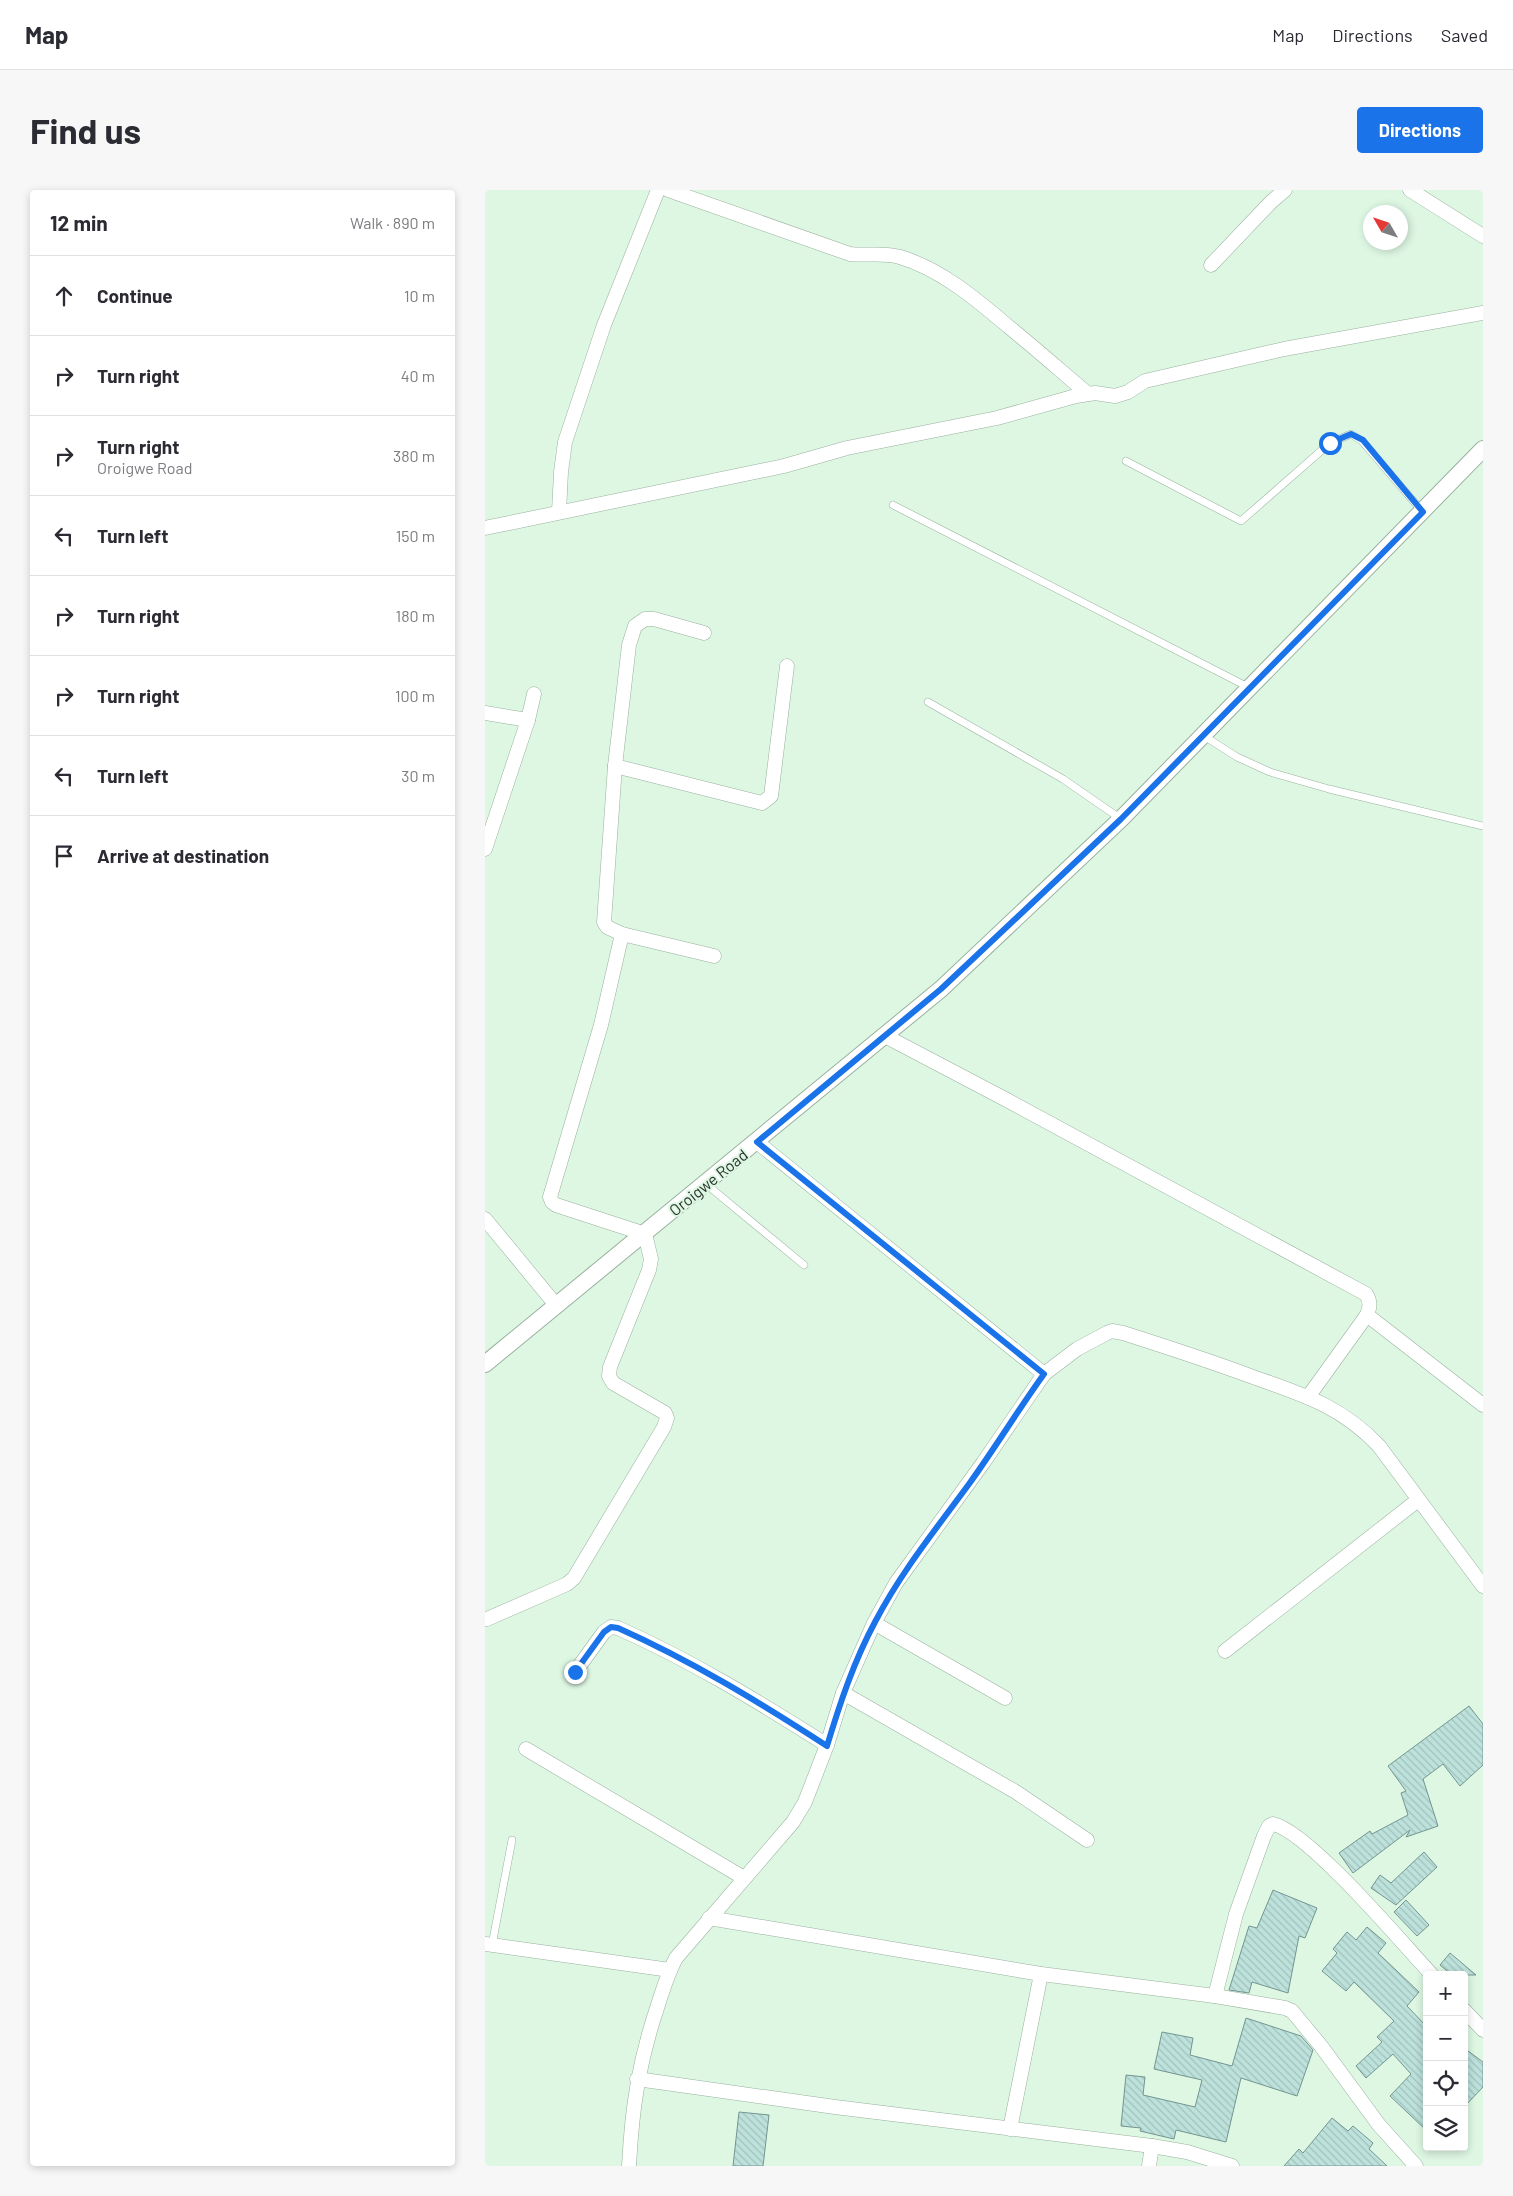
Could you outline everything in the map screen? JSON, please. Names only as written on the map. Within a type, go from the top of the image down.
[{"type":"street","points":[[559,512],[565,442],[604,325],[658,190]]},
{"type":"street","points":[[668,190],[850,254],[866,256],[885,254],[919,264],[954,284],[981,303],[1089,394]]},
{"type":"street","points":[[1211,265],[1271,202],[1285,190]]},
{"type":"street","points":[[1410,190],[1483,236]]},
{"type":"street","points":[[485,528],[783,466],[847,448],[997,418],[1076,396],[1089,394],[1115,396],[1128,392],[1145,381],[1284,350],[1483,313]]},
{"type":"street","name":"Oroigwe Road","points":[[485,1364],[941,989],[1121,819],[1483,449]]},
{"type":"street","points":[[704,632],[645,618],[635,626],[629,646],[615,766],[604,922],[607,927],[622,934],[714,956]]},
{"type":"street","points":[[615,766],[762,803],[767,801],[771,796],[787,666]]},
{"type":"street","points":[[485,849],[528,720],[534,694]]},
{"type":"street","points":[[485,713],[528,720]]},
{"type":"street","points":[[487,1619],[567,1584],[574,1578],[664,1427],[667,1418],[665,1413],[613,1383],[609,1376],[610,1367],[649,1270],[651,1259],[645,1234],[556,1205],[550,1197],[601,1024],[622,934]]},
{"type":"street","points":[[885,1036],[1366,1294],[1370,1300],[1370,1308],[1367,1315],[1308,1397]]},
{"type":"street","points":[[757,1142],[1044,1374]]},
{"type":"street","points":[[485,1220],[556,1305]]},
{"type":"street","points":[[1367,1315],[1483,1405]]},
{"type":"street","points":[[629,2166],[637,2079],[654,2016],[670,1970],[687,1944],[793,1822],[805,1802],[827,1746],[843,1693],[874,1623],[896,1583],[983,1463],[1044,1374],[1077,1349],[1113,1331],[1214,1362],[1330,1407],[1363,1430],[1379,1446],[1483,1586]]},
{"type":"street","points":[[1225,1651],[1418,1500]]},
{"type":"street","points":[[874,1623],[1005,1698]]},
{"type":"street","points":[[575,1672],[604,1632],[611,1627],[618,1628],[678,1656],[730,1685],[827,1746]]},
{"type":"street","points":[[843,1693],[1016,1792],[1087,1840]]},
{"type":"street","points":[[527,1748],[744,1878]]},
{"type":"street","points":[[1215,1996],[1236,1914],[1264,1836],[1269,1826],[1273,1824],[1303,1844],[1336,1872],[1428,1971]]},
{"type":"street","points":[[709,1918],[1041,1974],[1215,1996],[1285,2008],[1291,2011],[1321,2046],[1379,2125],[1417,2166]]},
{"type":"street","points":[[487,1946],[670,1970]]},
{"type":"street","points":[[1009,2129],[1041,1974]]},
{"type":"street","points":[[1468,2014],[1483,2030]]},
{"type":"street","points":[[637,2079],[835,2107],[1151,2146],[1187,2152],[1232,2166]]},
{"type":"street","points":[[1149,2166],[1151,2146]]},
{"type":"lane","points":[[1126,461],[1241,520],[1330,443],[1351,434],[1363,440],[1423,512]]},
{"type":"lane","points":[[893,505],[1251,688]]},
{"type":"lane","points":[[928,702],[1063,779],[1121,819]]},
{"type":"lane","points":[[1203,736],[1237,757],[1269,772],[1329,789],[1483,826]]},
{"type":"lane","points":[[706,1183],[803,1265]]},
{"type":"lane","points":[[487,1946],[512,1840]]},
{"type":"building","points":[[1469,1706],[1483,1724],[1483,1765],[1460,1786],[1443,1764],[1423,1779],[1438,1826],[1406,1837],[1410,1830],[1353,1873],[1339,1853],[1370,1831],[1372,1834],[1408,1815],[1401,1793],[1406,1791],[1388,1766]]},
{"type":"building","points":[[1424,1852],[1437,1867],[1396,1905],[1371,1888],[1380,1875],[1391,1883]]},
{"type":"building","points":[[1273,1890],[1317,1908],[1305,1938],[1299,1936],[1288,1993],[1252,1982],[1249,1993],[1229,1990],[1249,1926],[1257,1928]]},
{"type":"building","points":[[1406,1900],[1429,1925],[1417,1936],[1394,1912]]},
{"type":"building","points":[[1367,1927],[1386,1943],[1378,1953],[1419,1992],[1407,2006],[1423,2023],[1423,2127],[1390,2096],[1411,2074],[1393,2054],[1366,2078],[1356,2066],[1382,2042],[1377,2037],[1394,2021],[1354,1982],[1346,1991],[1322,1971],[1337,1953],[1333,1949],[1347,1932],[1356,1940]]},
{"type":"building","points":[[1450,1953],[1476,1975],[1468,1975],[1468,1971],[1447,1971],[1440,1965]]},
{"type":"building","points":[[1246,2018],[1301,2036],[1313,2050],[1297,2096],[1241,2078],[1226,2142],[1176,2130],[1174,2139],[1140,2131],[1141,2128],[1121,2126],[1126,2075],[1145,2077],[1143,2095],[1195,2107],[1202,2080],[1154,2069],[1162,2032],[1193,2038],[1190,2055],[1232,2066]]},
{"type":"building","points":[[1468,2051],[1483,2062],[1483,2087],[1468,2103]]},
{"type":"building","points":[[739,2112],[769,2115],[763,2166],[733,2166]]},
{"type":"building","points":[[1332,2118],[1348,2131],[1353,2126],[1373,2143],[1369,2149],[1387,2166],[1284,2166],[1299,2149],[1303,2153]]},
{"type":"route","points":[[575,1672],[604,1632],[611,1627],[618,1628],[678,1656],[747,1695],[827,1746],[843,1693],[874,1623],[896,1583],[929,1535],[959,1497],[1044,1374],[757,1142],[941,989],[1028,907],[1121,819],[1423,512],[1363,440],[1351,434],[1341,436],[1330,443]]}]
